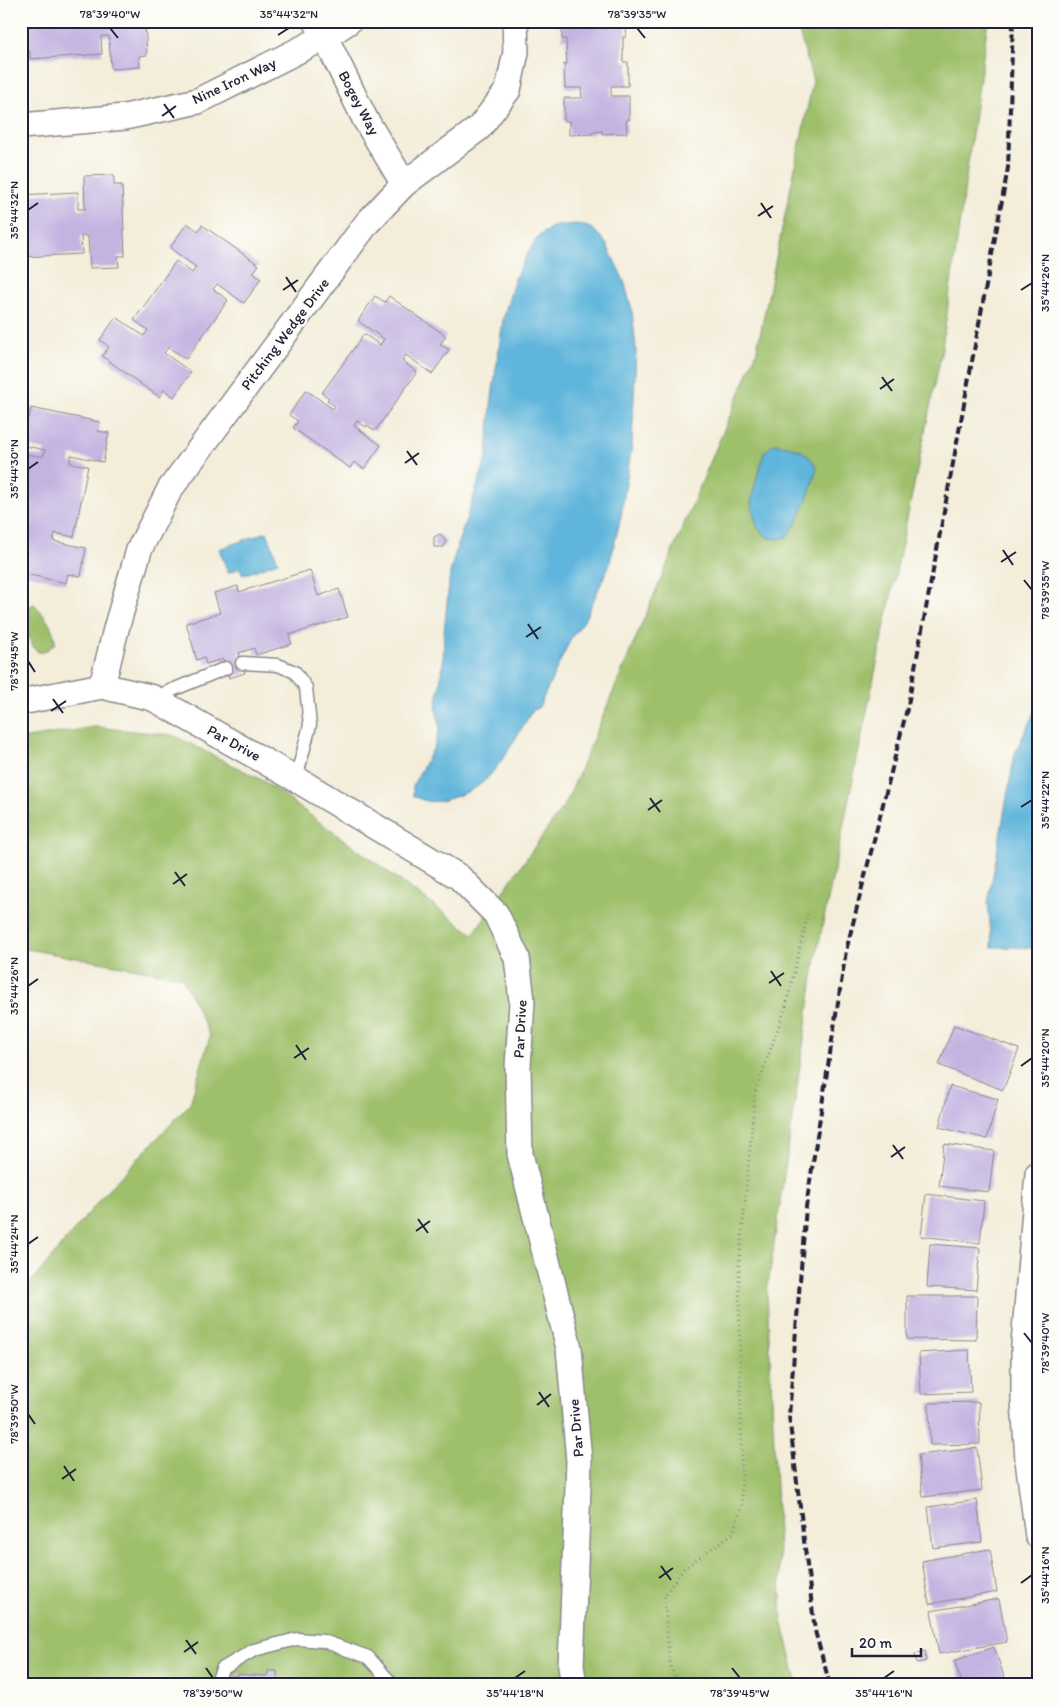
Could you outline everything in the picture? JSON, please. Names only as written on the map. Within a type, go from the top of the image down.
[{"type":"street","name":"Nine Iron Way","points":[[21,126],[125,117],[198,101],[320,29],[348,21]]},
{"type":"street","name":"Pitching Wedge Drive","points":[[102,686],[139,550],[170,489],[367,223],[404,184],[479,128],[508,90],[516,52],[515,21]]},
{"type":"street","name":"Bogey Way","points":[[320,29],[365,119],[404,184]]},
{"type":"street","name":"Par Drive","points":[[21,702],[102,686],[153,698],[296,779],[459,877],[496,914],[517,958],[522,1001],[518,1067],[520,1154],[569,1348],[579,1461],[571,1666],[574,1685]]},
{"type":"street","points":[[1038,1174],[1034,1249],[1024,1344],[1031,1401],[1028,1460],[1038,1536]]},
{"type":"lane","points":[[242,663],[278,665],[295,672],[306,688],[310,725],[296,779]]},
{"type":"lane","points":[[153,698],[226,668]]},
{"type":"lane","points":[[216,1685],[222,1669],[254,1650],[297,1639],[323,1641],[368,1657],[393,1685]]},
{"type":"path","points":[[680,1685],[670,1666],[664,1596],[683,1569],[732,1533],[742,1505],[738,1266],[755,1092],[786,1006],[808,914]]},
{"type":"green space","points":[[796,21],[988,21],[941,355],[816,957],[767,1292],[782,1620],[798,1685],[21,1685],[21,1294],[108,1190],[190,1104],[210,1036],[182,977],[21,948],[21,739],[95,727],[173,735],[262,780],[473,934],[567,801],[756,354],[813,81]]},
{"type":"green space","points":[[34,604],[48,622],[55,639],[55,644],[44,652],[38,652],[31,644],[27,632],[21,624],[21,611]]},
{"type":"water","points":[[579,224],[593,229],[606,243],[624,281],[632,310],[636,349],[632,445],[621,516],[609,566],[584,621],[571,638],[539,707],[532,711],[493,772],[478,786],[468,792],[440,801],[425,800],[413,796],[413,785],[435,745],[440,727],[436,709],[443,664],[450,573],[487,457],[491,405],[503,320],[515,278],[539,236],[555,225]]},
{"type":"water","points":[[773,444],[798,449],[808,456],[817,467],[812,485],[795,526],[785,538],[776,539],[767,537],[757,527],[751,503],[764,453]]},
{"type":"water","points":[[267,532],[278,562],[243,575],[240,568],[228,573],[219,549]]},
{"type":"water","points":[[1038,704],[1038,948],[992,947],[988,903],[1015,753]]},
{"type":"building","points":[[21,21],[145,21],[147,55],[139,56],[140,67],[111,69],[109,36],[101,36],[102,54],[30,59],[30,51],[26,51],[25,41],[21,41]]},
{"type":"building","points":[[562,21],[627,21],[626,37],[623,37],[623,62],[628,62],[628,86],[611,86],[611,96],[629,96],[629,120],[626,120],[627,133],[602,134],[602,131],[593,132],[593,134],[569,135],[569,121],[564,121],[564,98],[582,98],[581,88],[565,88],[564,64],[567,64],[566,39],[562,39]]},
{"type":"building","points":[[114,175],[114,185],[122,185],[125,256],[118,256],[119,267],[90,268],[88,236],[81,236],[82,254],[21,257],[21,195],[78,192],[78,209],[85,209],[84,176]]},
{"type":"building","points":[[187,223],[198,231],[202,225],[259,265],[253,273],[261,279],[244,303],[217,284],[213,289],[228,300],[186,359],[168,347],[164,353],[191,372],[174,397],[164,390],[159,397],[102,356],[109,347],[100,340],[116,317],[144,336],[148,330],[134,320],[176,261],[192,273],[196,267],[170,248]]},
{"type":"building","points":[[375,296],[385,302],[389,296],[446,336],[440,344],[449,350],[432,374],[406,355],[402,361],[417,372],[375,431],[357,421],[354,426],[381,445],[364,469],[354,462],[350,468],[293,428],[298,421],[289,415],[306,390],[333,409],[335,406],[322,393],[364,334],[380,345],[384,339],[358,321]]},
{"type":"building","points":[[31,408],[100,422],[98,431],[109,433],[103,462],[71,455],[70,463],[88,466],[74,537],[55,533],[53,541],[86,548],[81,576],[68,574],[66,583],[21,573],[21,535],[27,536],[29,529],[21,528],[21,479],[26,454],[43,457],[45,450],[21,445],[21,416],[29,418]]},
{"type":"building","points":[[440,534],[446,542],[444,547],[434,547],[434,537]]},
{"type":"building","points":[[310,570],[318,596],[339,589],[348,617],[289,635],[292,644],[256,655],[254,648],[239,653],[245,673],[229,678],[223,659],[206,664],[204,657],[197,660],[186,623],[220,613],[214,593],[238,586],[239,592]]},
{"type":"building","points":[[954,1025],[1019,1049],[1003,1090],[939,1065]]},
{"type":"building","points":[[950,1086],[998,1099],[987,1139],[939,1127]]},
{"type":"building","points":[[944,1144],[994,1151],[989,1192],[939,1186]]},
{"type":"building","points":[[926,1194],[984,1201],[980,1243],[921,1236]]},
{"type":"building","points":[[930,1244],[980,1248],[976,1290],[927,1287]]},
{"type":"building","points":[[907,1296],[977,1296],[976,1340],[907,1339]]},
{"type":"building","points":[[969,1350],[971,1392],[921,1394],[919,1353]]},
{"type":"building","points":[[979,1402],[980,1444],[930,1445],[929,1403]]},
{"type":"building","points":[[977,1448],[982,1490],[923,1497],[918,1455]]},
{"type":"building","points":[[977,1500],[982,1542],[933,1548],[928,1507]]},
{"type":"building","points":[[990,1549],[997,1592],[929,1604],[922,1561]]},
{"type":"building","points":[[999,1599],[1007,1642],[939,1654],[931,1611]]},
{"type":"building","points":[[994,1647],[1007,1685],[963,1685],[954,1661]]},
{"type":"building","points":[[925,1651],[926,1661],[917,1663],[915,1654]]},
{"type":"building","points":[[268,1671],[277,1671],[277,1685],[229,1685],[229,1676],[237,1676],[237,1674],[267,1676]]},
{"type":"railway","points":[[830,1685],[815,1631],[789,1416],[806,1207],[846,951],[908,705],[1008,168],[1013,21]]}]
